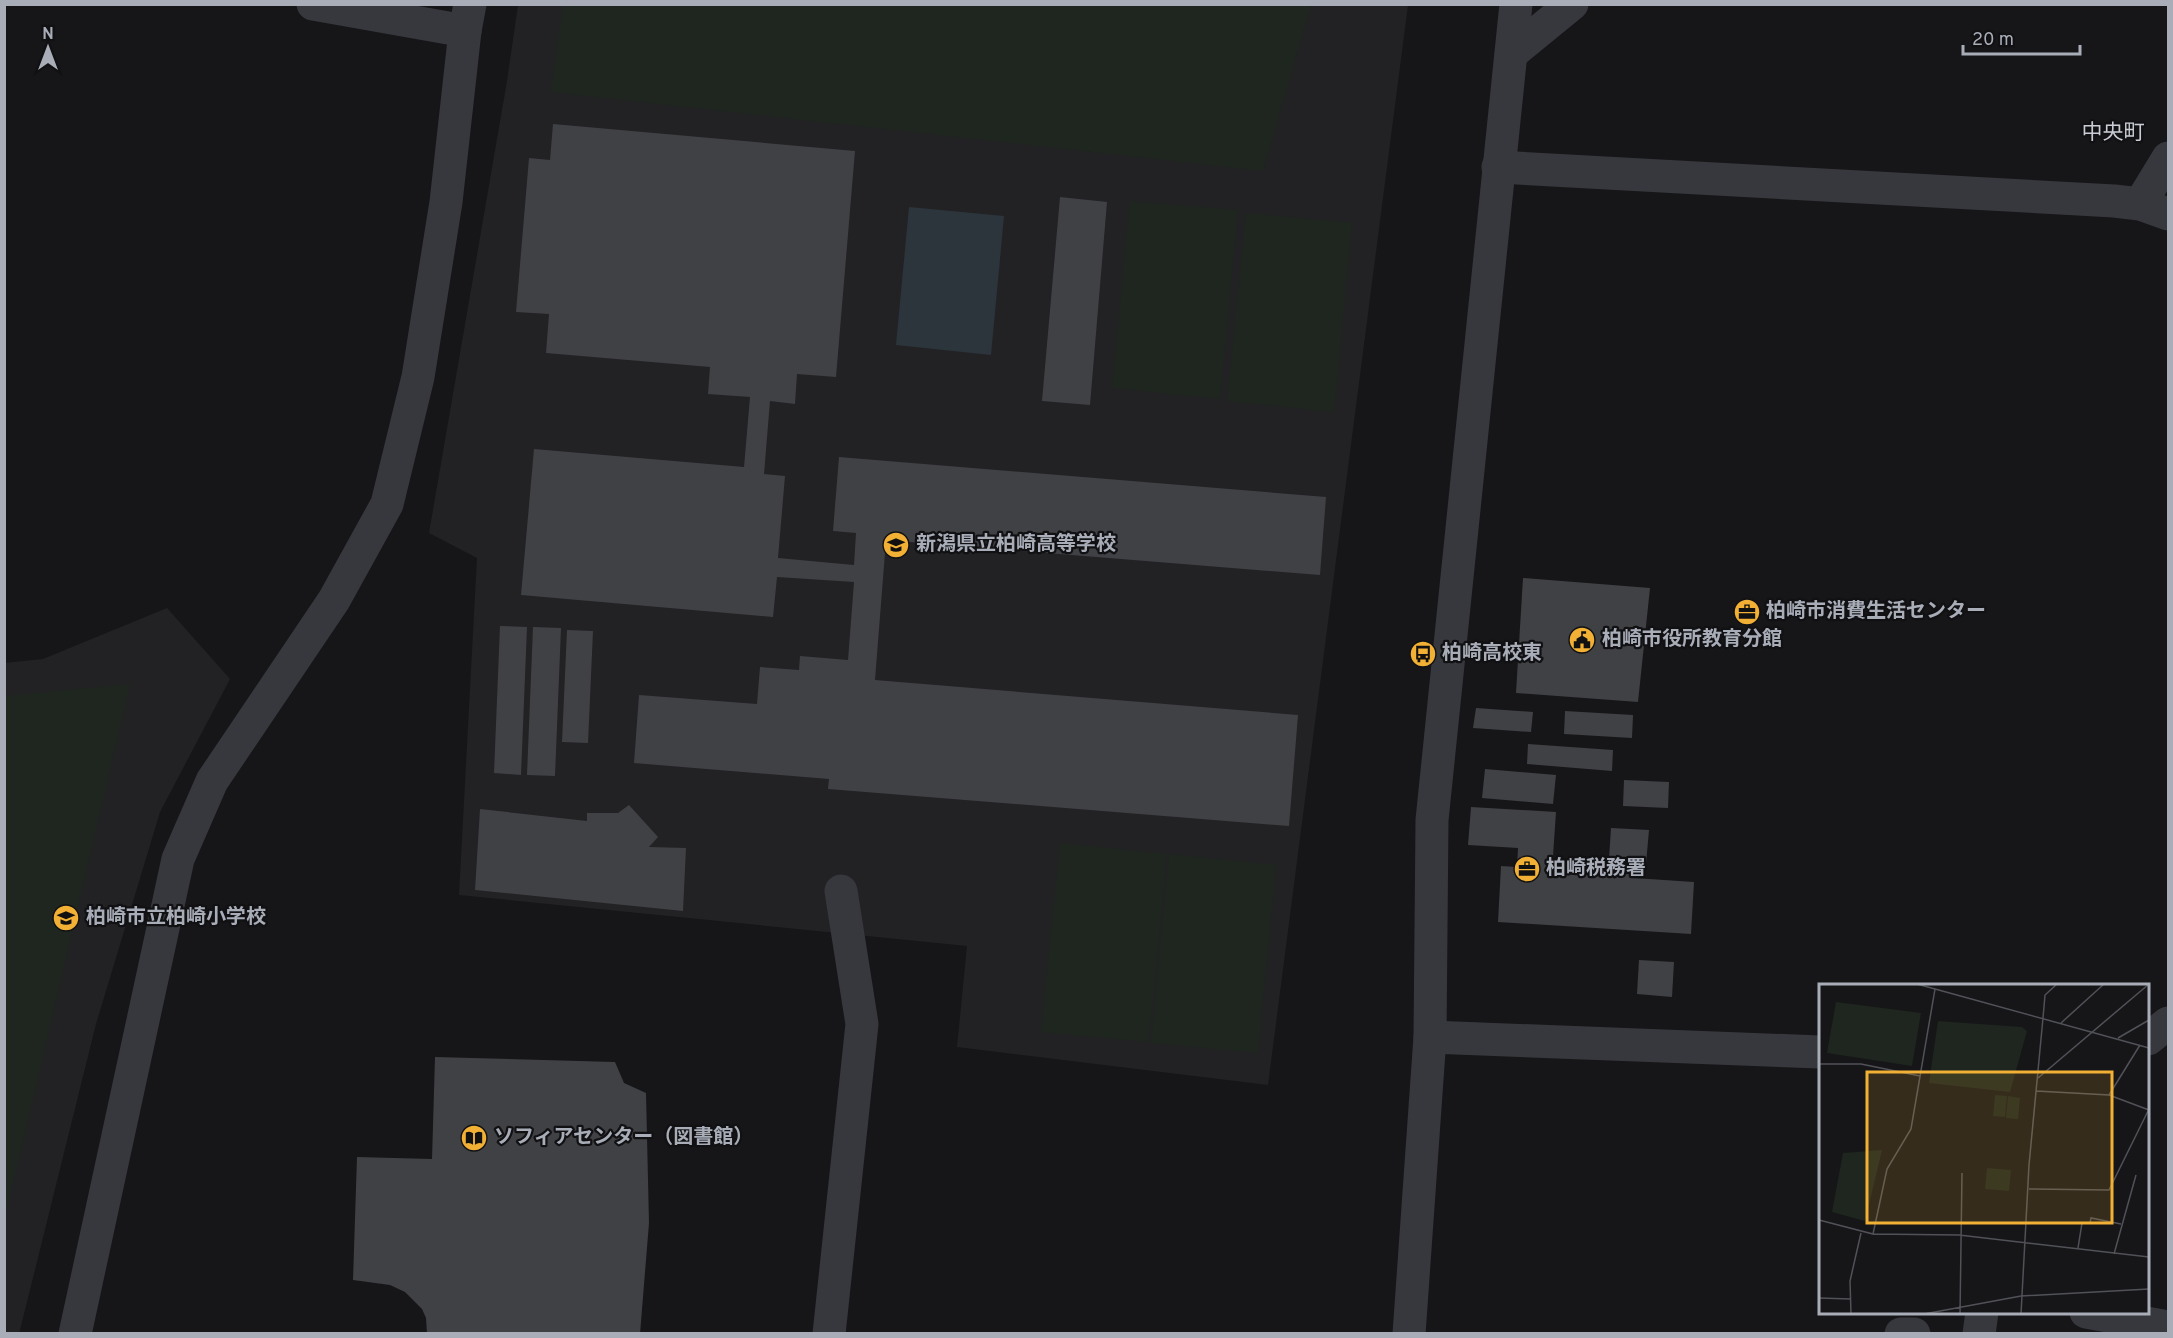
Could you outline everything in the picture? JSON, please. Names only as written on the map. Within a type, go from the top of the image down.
[{"type":"street","points":[[75,1334],[178,859],[213,781],[334,600],[387,504],[422,354],[446,202],[467,18],[313,4]]},
{"type":"street","points":[[1409,1334],[1430,1037],[1432,820],[1516,4]]},
{"type":"street","points":[[1512,53],[1572,4]]},
{"type":"street","points":[[1498,167],[2114,201],[2154,209],[2169,158]]},
{"type":"street","points":[[829,1334],[862,1024],[841,891]]},
{"type":"street","points":[[2149,1039],[2169,1023]]},
{"type":"street","points":[[1430,1037],[1819,1052]]},
{"type":"street","points":[[1979,1334],[1982,1314]]},
{"type":"street","points":[[2097,1314],[2169,1327]]},
{"type":"street","points":[[1901,1334],[1914,1334]]},
{"type":"shaded area","points":[[563,4],[1311,5],[1263,171],[551,92]]},
{"type":"shaded area","name":"新潟県立柏崎高等学校","points":[[518,5],[1408,5],[1268,1085],[957,1047],[967,946],[459,895],[477,558],[429,533]]},
{"type":"shaded area","points":[[1130,201],[1238,210],[1220,399],[1112,388]]},
{"type":"shaded area","points":[[909,207],[1004,216],[991,355],[896,345]]},
{"type":"shaded area","points":[[1246,213],[1352,223],[1334,412],[1227,401]]},
{"type":"shaded area","name":"柏崎市立柏崎小学校","points":[[167,608],[230,679],[160,812],[96,1024],[19,1334],[4,1333],[4,663],[43,659]]},
{"type":"shaded area","points":[[130,684],[5,1218],[5,696]]},
{"type":"shaded area","points":[[1060,843],[1167,854],[1149,1042],[1041,1032]]},
{"type":"shaded area","points":[[1169,854],[1276,865],[1258,1053],[1151,1043]]},
{"type":"building","points":[[553,124],[855,151],[836,377],[797,374],[795,404],[770,401],[764,474],[785,476],[778,558],[854,565],[856,533],[833,531],[839,457],[1326,497],[1320,575],[886,540],[875,680],[1298,715],[1289,826],[828,789],[829,779],[634,763],[639,695],[757,704],[760,667],[799,670],[800,656],[848,660],[854,582],[777,577],[773,617],[521,595],[534,449],[744,467],[750,397],[708,394],[710,367],[546,353],[549,314],[516,312],[529,158],[550,160]]},
{"type":"building","points":[[1060,197],[1107,202],[1090,405],[1042,401]]},
{"type":"building","name":"柏崎市役所教育分館","points":[[1523,578],[1650,588],[1638,702],[1516,693]]},
{"type":"building","points":[[500,626],[527,627],[521,775],[494,773]]},
{"type":"building","points":[[533,627],[561,628],[555,776],[527,775]]},
{"type":"building","points":[[567,630],[593,631],[588,743],[562,742]]},
{"type":"building","points":[[1476,708],[1533,712],[1531,732],[1473,728]]},
{"type":"building","points":[[1565,711],[1633,715],[1632,738],[1564,734]]},
{"type":"building","points":[[1528,744],[1613,750],[1612,771],[1527,764]]},
{"type":"building","points":[[1485,769],[1556,775],[1553,804],[1482,798]]},
{"type":"building","points":[[1624,780],[1669,782],[1668,808],[1623,806]]},
{"type":"building","points":[[629,805],[658,837],[649,847],[686,848],[683,911],[475,890],[480,809],[587,821],[587,813],[618,813]]},
{"type":"building","name":"柏崎税務署","points":[[1471,807],[1556,812],[1552,871],[1608,874],[1611,828],[1649,830],[1646,864],[1634,863],[1634,878],[1694,882],[1691,934],[1498,922],[1501,866],[1517,867],[1518,848],[1468,845]]},
{"type":"building","points":[[1639,960],[1674,962],[1672,997],[1637,994]]},
{"type":"building","points":[[435,1057],[615,1062],[624,1083],[646,1093],[649,1223],[640,1334],[427,1334],[426,1318],[422,1309],[405,1292],[390,1285],[353,1280],[357,1157],[432,1159]]},
{"type":"place","name":"新潟県立柏崎高等学校","points":[[896,545]]},
{"type":"place","name":"柏崎市消費生活センター","points":[[1747,612]]},
{"type":"place","name":"柏崎市役所教育分館","points":[[1582,640]]},
{"type":"place","name":"柏崎高校東","points":[[1423,654]]},
{"type":"place","name":"柏崎税務署","points":[[1527,869]]},
{"type":"place","name":"柏崎市立柏崎小学校","points":[[66,918]]},
{"type":"place","name":"ソフィアセンター（図書館）","points":[[474,1138]]},
{"type":"district","name":"中央町","points":[[2113,133]]}]
